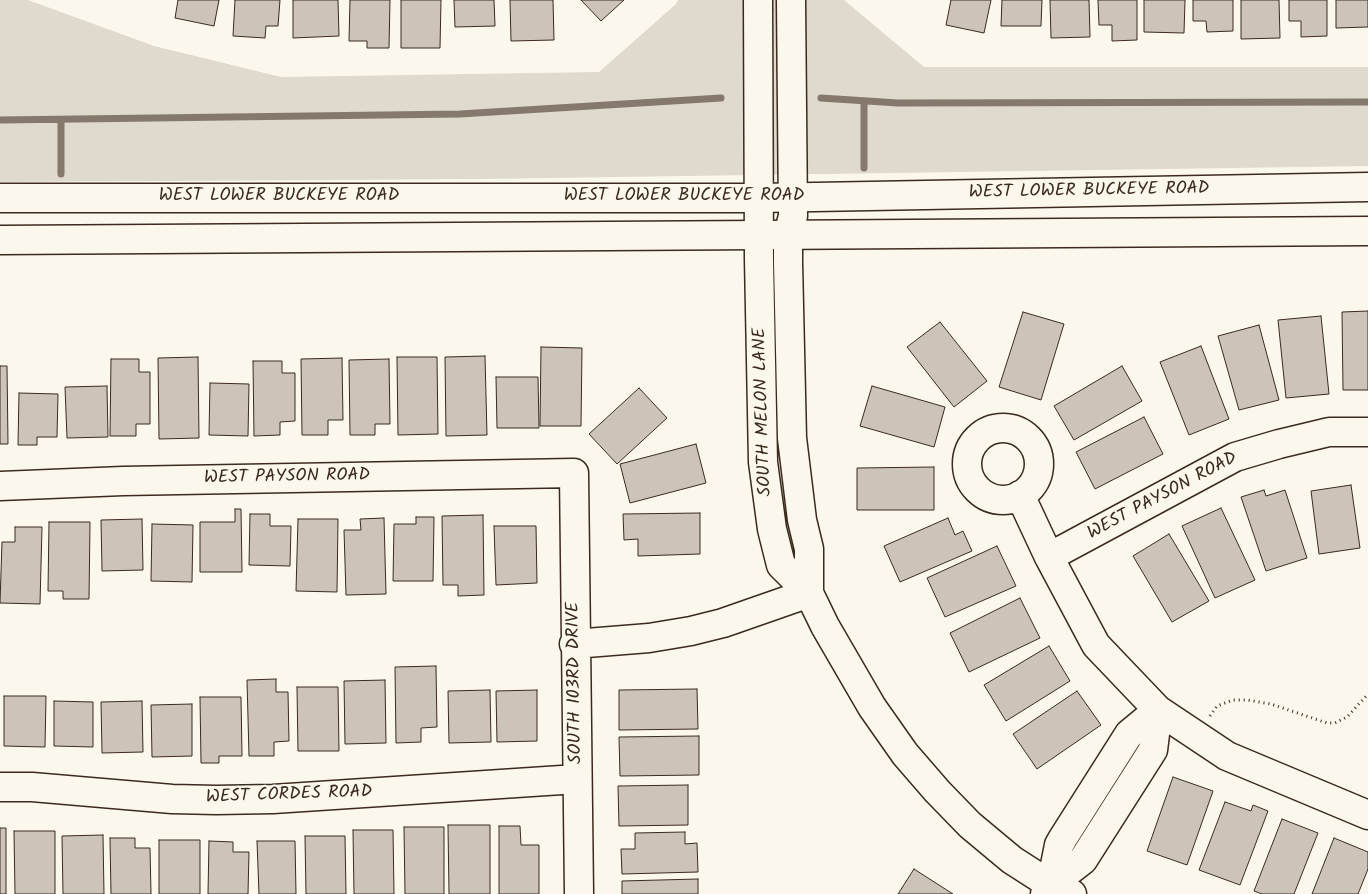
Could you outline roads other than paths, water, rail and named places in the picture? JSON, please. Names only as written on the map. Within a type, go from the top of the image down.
[{"type":"street","name":"SOUTH MELON LANE","points":[[758,0],[761,420],[766,499],[781,564],[809,593],[849,670],[905,754],[936,791],[970,825],[1012,860],[1056,891]]},
{"type":"street","name":"SOUTH MELON LANE","points":[[791,0],[792,438],[802,520],[809,549],[809,593]]},
{"type":"street","name":"WEST LOWER BUCKEYE ROAD","points":[[0,240],[791,216],[1368,187]]},
{"type":"street","name":"WEST LOWER BUCKEYE ROAD","points":[[0,198],[1368,230]]},
{"type":"street","name":"WEST PAYSON ROAD","points":[[1049,557],[1235,457],[1329,432],[1368,432]]},
{"type":"street","name":"WEST PAYSON ROAD","points":[[0,486],[132,481],[574,473]]},
{"type":"street","name":"SOUTH 103RD DRIVE","points":[[574,473],[574,644],[579,894]]},
{"type":"street","points":[[1020,495],[1049,557],[1096,645],[1158,710],[1227,756],[1368,815]]},
{"type":"street","points":[[574,644],[649,638],[691,631],[723,623],[809,593]]},
{"type":"street","points":[[1056,891],[1083,860],[1153,750],[1158,710]]},
{"type":"street","name":"WEST CORDES ROAD","points":[[0,787],[32,787],[172,799],[216,800],[273,799],[577,779]]},
{"type":"waterway","points":[[0,120],[460,114],[721,98]]},
{"type":"waterway","points":[[821,98],[898,103],[1368,102]]},
{"type":"waterway","points":[[864,101],[864,168]]},
{"type":"waterway","points":[[61,120],[61,174]]}]
